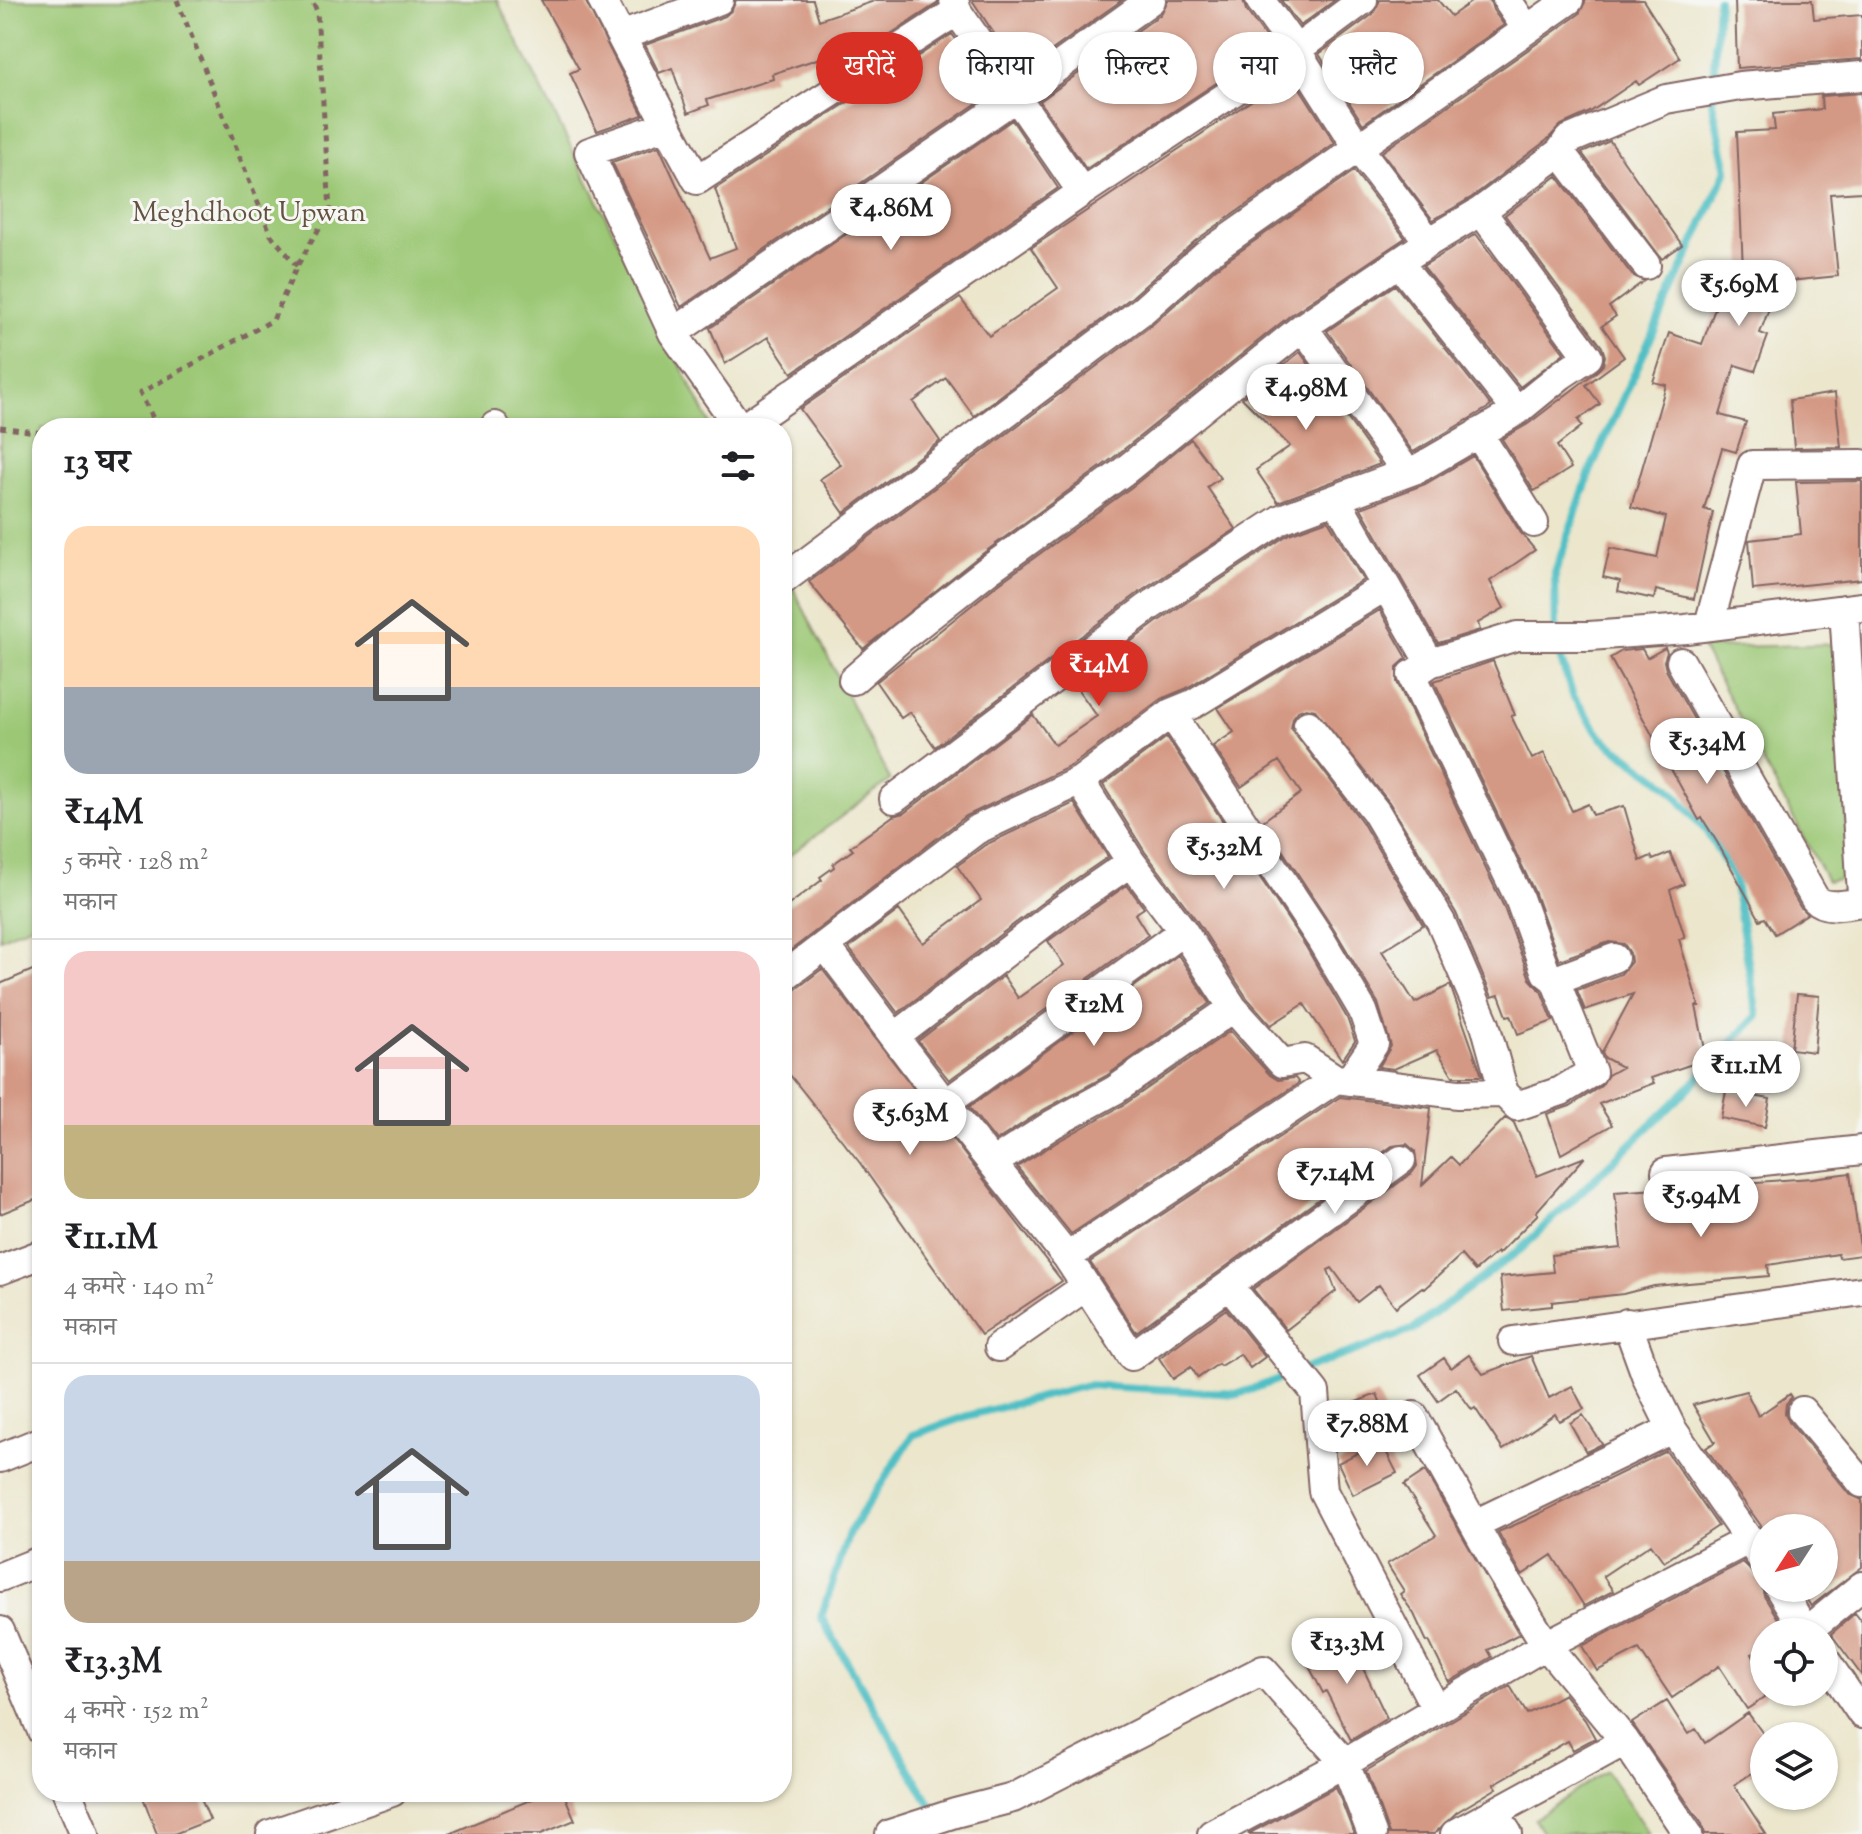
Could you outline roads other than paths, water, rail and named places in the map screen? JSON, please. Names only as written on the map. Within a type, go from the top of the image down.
[{"type":"street","points":[[602,0],[697,180],[956,5],[974,32]]},
{"type":"street","points":[[621,36],[719,0]]},
{"type":"street","points":[[1062,64],[1151,0]]},
{"type":"street","points":[[1260,0],[1283,32]]},
{"type":"street","points":[[1306,43],[1363,0]]},
{"type":"street","points":[[1507,0],[1526,28]]},
{"type":"street","points":[[792,573],[1143,310],[1205,255],[1569,0]]},
{"type":"street","points":[[1306,66],[1359,149],[1429,242]]},
{"type":"street","points":[[853,680],[938,609],[1123,472],[1303,327],[1429,242],[1481,211],[1560,152],[1568,140],[1666,99],[1740,86],[1862,76]]},
{"type":"street","points":[[673,333],[1006,104]]},
{"type":"street","points":[[1021,104],[1082,192]]},
{"type":"street","points":[[755,418],[1215,104]]},
{"type":"street","points":[[667,125],[589,152],[673,333],[734,418]]},
{"type":"street","points":[[1560,152],[1646,265]]},
{"type":"street","points":[[894,799],[1147,608],[1281,519],[1419,468],[1517,411],[1588,357],[1481,211]]},
{"type":"street","points":[[1399,263],[1517,411]]},
{"type":"street","points":[[1303,327],[1406,471]]},
{"type":"street","points":[[1478,433],[1534,523]]},
{"type":"street","points":[[1709,625],[1752,465],[1862,464]]},
{"type":"street","points":[[1336,499],[1430,663]]},
{"type":"street","points":[[792,970],[976,830],[1080,781],[1081,777],[1171,713],[1193,704],[1386,586]]},
{"type":"street","points":[[1308,725],[1376,812],[1441,922],[1485,1024],[1504,1093],[1517,1106],[1561,1091],[1592,1072],[1555,980],[1546,973],[1519,898],[1412,675],[1430,663],[1517,636],[1589,636],[1686,629],[1853,608],[1862,894]]},
{"type":"street","points":[[1681,662],[1815,899],[1819,904],[1826,905],[1862,902]]},
{"type":"street","points":[[1067,1257],[1343,1080],[1374,1044],[1363,1011],[1320,938],[1171,713]]},
{"type":"street","points":[[1080,781],[1131,862],[1183,931],[1233,1008],[1282,1063],[1305,1059],[1343,1080],[1458,1094],[1504,1093]]},
{"type":"street","points":[[895,1037],[1061,910],[1131,862]]},
{"type":"street","points":[[945,1104],[1183,931]]},
{"type":"street","points":[[825,945],[945,1104],[1067,1257],[1132,1356],[1401,1160]]},
{"type":"street","points":[[1555,980],[1614,958]]},
{"type":"street","points":[[993,1163],[1053,1124],[1115,1090],[1233,1008]]},
{"type":"street","points":[[1666,1172],[1862,1150]]},
{"type":"street","points":[[0,1270],[32,1258]]},
{"type":"street","points":[[999,1347],[1085,1287]]},
{"type":"street","points":[[1230,1287],[1315,1392],[1323,1491],[1436,1709]]},
{"type":"street","points":[[1513,1341],[1862,1291]]},
{"type":"street","points":[[1627,1323],[1647,1378],[1672,1429],[1750,1541]]},
{"type":"street","points":[[1802,1411],[1862,1483]]},
{"type":"street","points":[[1414,1416],[1499,1569],[1546,1645],[1625,1741],[1688,1834]]},
{"type":"street","points":[[1475,1524],[1672,1429]]},
{"type":"street","points":[[0,1458],[32,1445]]},
{"type":"street","points":[[1212,1834],[1345,1763],[1546,1645],[1750,1554]]},
{"type":"street","points":[[0,1577],[32,1564]]},
{"type":"street","points":[[1823,1618],[1862,1586]]},
{"type":"street","points":[[0,1631],[32,1707]]},
{"type":"street","points":[[891,1834],[1013,1798],[1263,1670],[1345,1763],[1372,1834]]},
{"type":"street","points":[[1838,1679],[1862,1714]]},
{"type":"street","points":[[1455,1834],[1501,1823],[1625,1741]]},
{"type":"street","points":[[71,1802],[85,1834]]},
{"type":"street","points":[[271,1834],[363,1802]]},
{"type":"waterway","points":[[1305,1369],[1412,1330],[1521,1249],[1679,1098],[1757,1016],[1734,878],[1707,832],[1669,787],[1602,738],[1573,696],[1556,645],[1555,573],[1591,469],[1727,170],[1712,102],[1718,0]]},
{"type":"waterway","points":[[935,1813],[821,1617],[849,1533],[913,1435],[967,1416],[1087,1385],[1239,1394],[1293,1374]]},
{"type":"park label","name":"Meghdhoot Upwan","points":[[249,214]]}]
